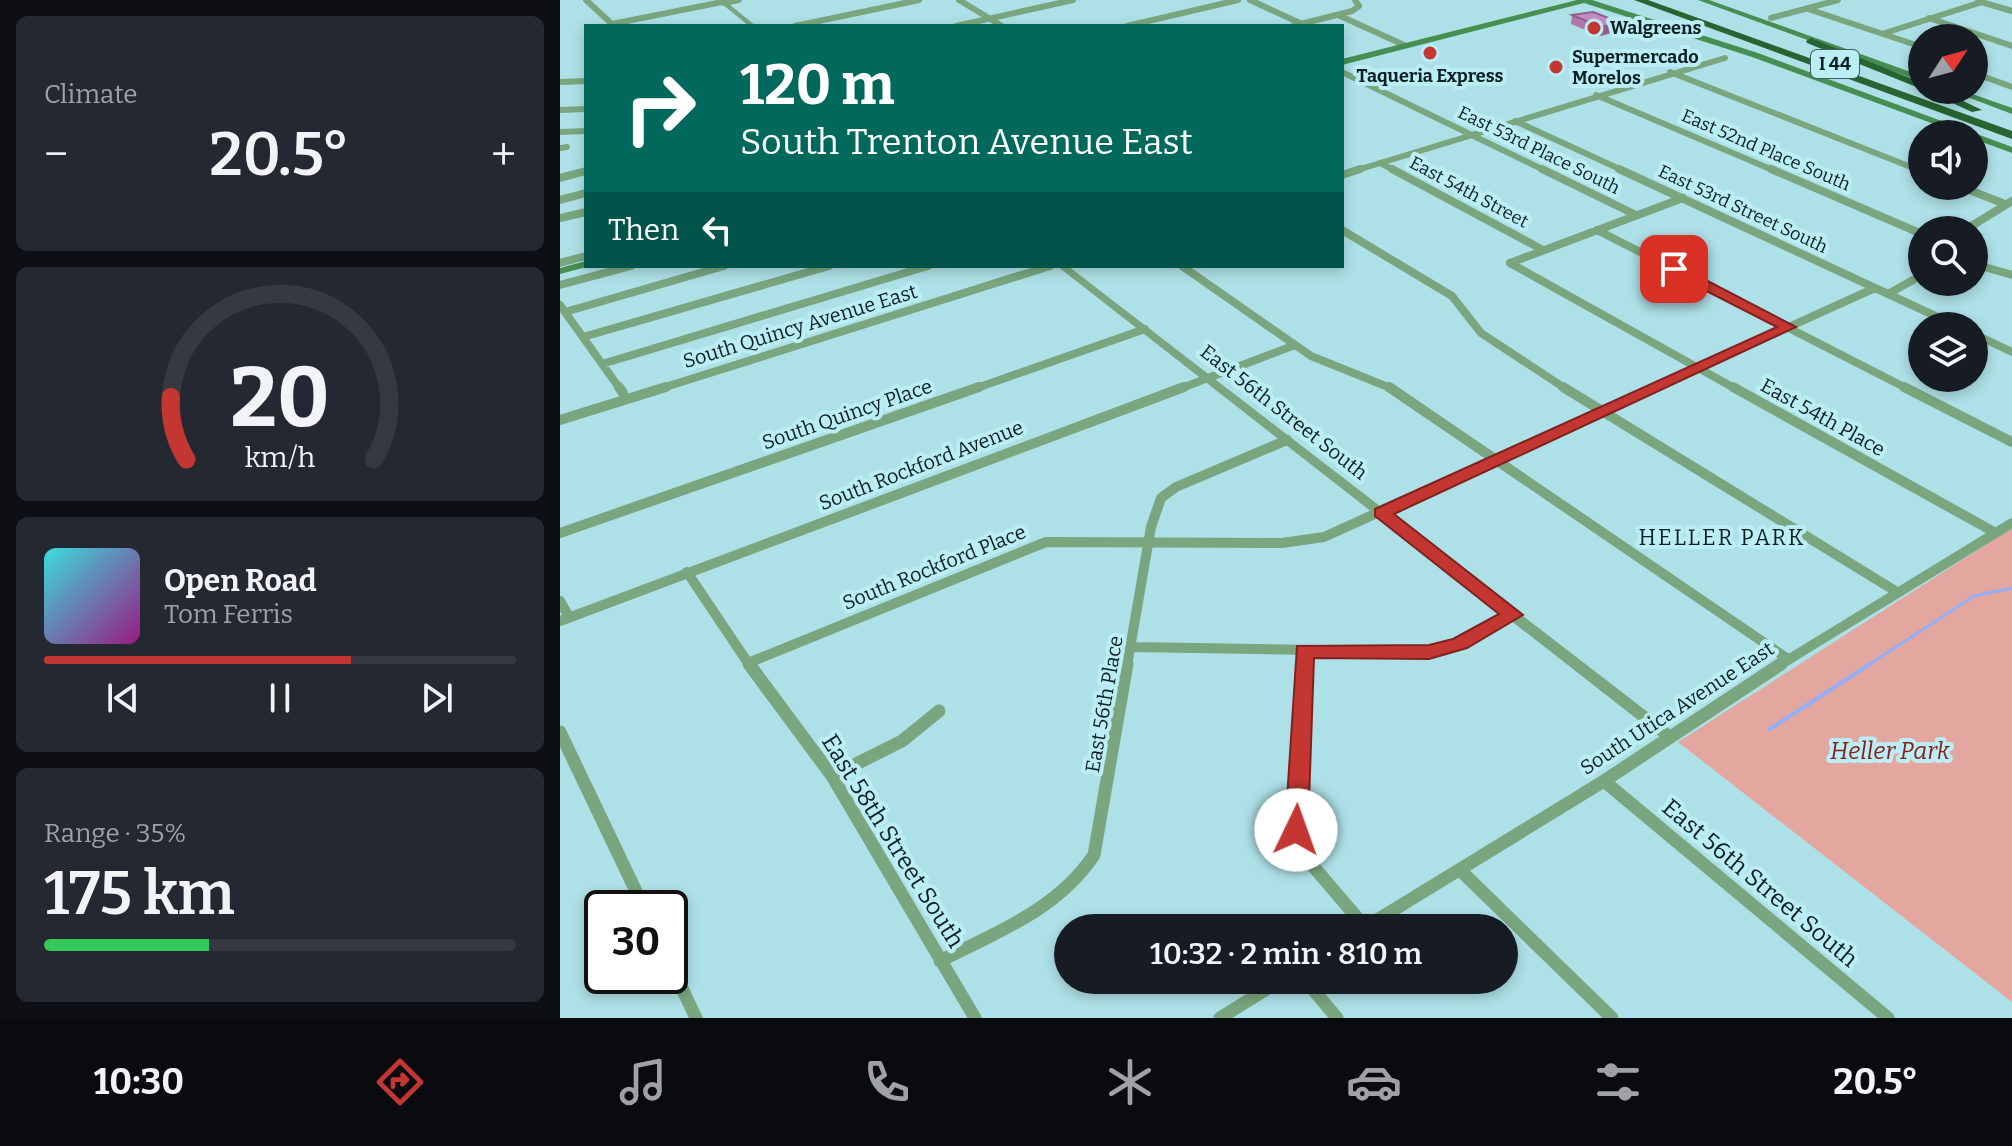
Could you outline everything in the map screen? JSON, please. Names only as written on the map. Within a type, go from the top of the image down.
[{"type":"highway","name":"I 44","points":[[1648,1],[1971,120]]},
{"type":"highway","name":"I 44","points":[[1648,1],[2012,126]]},
{"type":"highway","points":[[1811,41],[1908,81]]},
{"type":"highway","points":[[1785,66],[1971,120]]},
{"type":"highway","points":[[1962,104],[2012,126]]},
{"type":"highway","name":"I 44","points":[[1988,126],[2012,135]]},
{"type":"main road","points":[[1492,22],[1556,0]]},
{"type":"main road","points":[[1344,61],[1584,0],[1785,66],[1931,120]]},
{"type":"main road","points":[[1609,0],[1607,5],[1632,17]]},
{"type":"main road","points":[[1702,0],[1908,74]]},
{"type":"main road","points":[[1988,102],[2012,110]]},
{"type":"main road","points":[[1988,141],[2012,150]]},
{"type":"main road","points":[[560,271],[584,265]]},
{"type":"street","points":[[589,0],[612,24]]},
{"type":"street","points":[[618,24],[739,0]]},
{"type":"street","points":[[805,24],[919,0]]},
{"type":"street","points":[[959,0],[999,24]]},
{"type":"street","points":[[966,24],[1073,0]]},
{"type":"street","points":[[1136,24],[1238,0]]},
{"type":"street","points":[[1250,0],[1302,24],[1356,9],[1359,6],[1355,0]]},
{"type":"street","points":[[1771,18],[1838,0]]},
{"type":"street","points":[[1883,34],[1979,1],[2012,11]]},
{"type":"street","points":[[722,2],[750,24]]},
{"type":"street","points":[[1808,9],[1908,42]]},
{"type":"street","points":[[1338,15],[1404,45]]},
{"type":"street","points":[[1929,18],[2012,46]]},
{"type":"street","points":[[1344,174],[1670,72],[1725,58]]},
{"type":"street","points":[[1670,72],[1908,166]]},
{"type":"street","name":"East 53rd Place South","points":[[1344,73],[1636,215]]},
{"type":"street","points":[[1988,78],[2012,87]]},
{"type":"street","points":[[560,82],[584,81]]},
{"type":"street","name":"East 52nd Place South","points":[[1596,95],[1908,228]]},
{"type":"street","points":[[560,110],[584,109]]},
{"type":"street","name":"East 53rd Street South","points":[[1515,121],[1927,312]]},
{"type":"street","points":[[560,132],[584,131]]},
{"type":"street","name":"East 54th Street","points":[[1380,163],[1543,250]]},
{"type":"street","points":[[560,178],[584,172]]},
{"type":"street","points":[[560,200],[584,194]]},
{"type":"street","points":[[1988,196],[2009,203]]},
{"type":"street","points":[[1543,250],[1683,198]]},
{"type":"street","points":[[1988,216],[2009,203]]},
{"type":"street","points":[[560,218],[584,212]]},
{"type":"street","points":[[1597,230],[2012,442]]},
{"type":"street","points":[[1344,231],[1444,290],[1460,304],[1489,340],[1897,592]]},
{"type":"street","name":"East 54th Place","points":[[1543,250],[1510,263],[1994,532]]},
{"type":"street","points":[[560,263],[584,257]]},
{"type":"street","points":[[560,285],[624,268]]},
{"type":"street","points":[[623,393],[562,308],[716,268]]},
{"type":"street","points":[[583,337],[822,268]]},
{"type":"street","points":[[602,364],[921,268]]},
{"type":"street","name":"South Quincy Avenue East","points":[[560,420],[1044,268]]},
{"type":"street","name":"East 56th Street South","points":[[1065,268],[1670,737]]},
{"type":"street","points":[[1185,268],[1329,365],[1392,388],[1788,659]]},
{"type":"street","points":[[1988,268],[2012,275]]},
{"type":"street","points":[[1888,294],[1908,283]]},
{"type":"street","name":"South Rockford Place","points":[[748,663],[1028,547],[1063,540],[1297,543],[1324,537],[1875,288]]},
{"type":"street","name":"South Quincy Place","points":[[560,533],[1145,329]]},
{"type":"street","points":[[1988,341],[2012,352]]},
{"type":"street","name":"South Rockford Avenue","points":[[564,619],[1295,345]]},
{"type":"street","points":[[1149,541],[1158,505],[1169,492],[1287,440]]},
{"type":"street","name":"South Utica Avenue East","points":[[1387,914],[1604,781],[1788,659],[2012,523]]},
{"type":"street","name":"East 56th Place","points":[[940,961],[1054,900],[1085,872],[1098,841],[1149,541]]},
{"type":"street","name":"East 58th Street South","points":[[687,572],[748,663],[832,776],[975,1018]]},
{"type":"street","points":[[560,601],[564,619]]},
{"type":"street","points":[[1132,647],[1429,652],[1460,644],[1513,615]]},
{"type":"street","points":[[1304,651],[1296,830],[1307,859],[1352,914]]},
{"type":"street","points":[[832,776],[896,747],[918,733],[939,711]]},
{"type":"street","points":[[560,732],[635,890]]},
{"type":"street","name":"East 56th Street South","points":[[1604,781],[1888,1018]]},
{"type":"street","points":[[1460,870],[1612,1018]]},
{"type":"street","points":[[685,994],[696,1018]]},
{"type":"street","points":[[1220,1018],[1259,994]]},
{"type":"street","points":[[1317,994],[1337,1018]]},
{"type":"green space","name":"Heller Park","points":[[2012,528],[2012,1002],[1678,742]]},
{"type":"building","points":[[1593,12],[1619,22],[1601,27],[1572,15]]},
{"type":"waterway","points":[[1867,666],[1974,596],[2012,588]]},
{"type":"waterway","points":[[1770,729],[1870,664]]},
{"type":"place","name":"Walgreens","points":[[1594,28]]},
{"type":"place","name":"Taqueria Express","points":[[1430,53]]},
{"type":"place","name":"Supermercado Morelos","points":[[1556,67]]},
{"type":"district","name":"HELLER PARK","points":[[1722,537]]},
{"type":"route","points":[[1296,830],[1304,651],[1429,652],[1460,644],[1513,615],[1381,513],[1789,327],[1674,269]]}]
